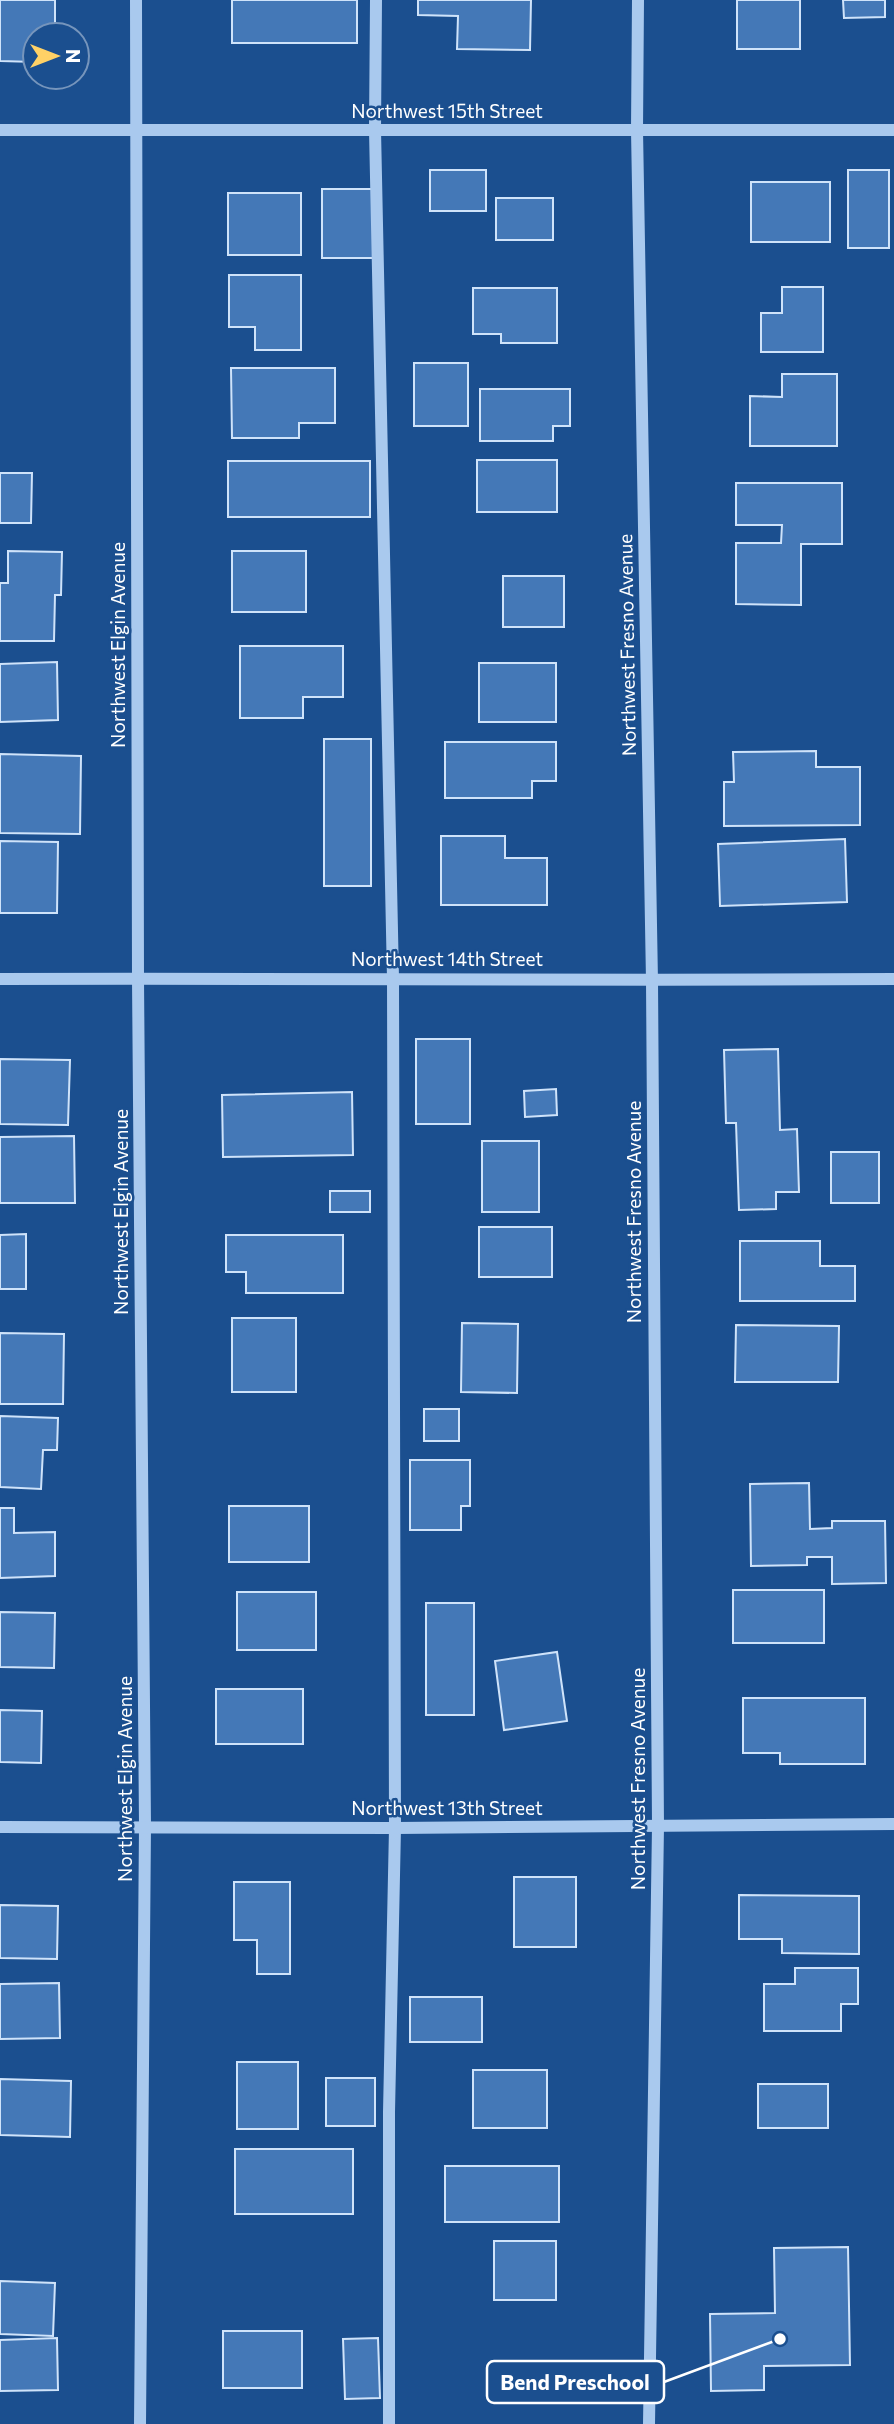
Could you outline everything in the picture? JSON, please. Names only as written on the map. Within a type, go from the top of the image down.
[{"type":"street","name":"Northwest Elgin Avenue","points":[[136,0],[138,979],[145,1826],[140,2424]]},
{"type":"street","points":[[376,0],[375,130],[393,978],[395,1828],[389,2112],[389,2424]]},
{"type":"street","name":"Northwest Fresno Avenue","points":[[638,0],[637,130],[652,981],[658,1826],[649,2424]]},
{"type":"street","name":"Northwest 15th Street","points":[[0,130],[894,130]]},
{"type":"street","name":"Northwest 14th Street","points":[[0,979],[894,979]]},
{"type":"street","name":"Northwest 13th Street","points":[[0,1827],[894,1825]]},
{"type":"building","points":[[0,0],[55,0],[55,21],[21,21],[21,62],[0,61]]},
{"type":"building","points":[[232,0],[357,0],[357,43],[232,43]]},
{"type":"building","points":[[418,0],[531,0],[530,50],[457,49],[458,16],[418,15]]},
{"type":"building","points":[[737,0],[800,0],[800,49],[737,49]]},
{"type":"building","points":[[843,0],[885,0],[885,17],[844,18]]},
{"type":"building","points":[[430,170],[486,170],[486,211],[430,211]]},
{"type":"building","points":[[848,170],[889,170],[889,248],[848,248]]},
{"type":"building","points":[[751,182],[830,182],[830,242],[751,242]]},
{"type":"building","points":[[322,189],[374,189],[374,258],[322,258]]},
{"type":"building","points":[[228,193],[301,193],[301,255],[228,255]]},
{"type":"building","points":[[496,198],[553,198],[553,240],[496,240]]},
{"type":"building","points":[[229,275],[301,275],[301,350],[255,350],[255,327],[229,327]]},
{"type":"building","points":[[782,287],[823,287],[823,352],[761,352],[761,313],[782,313]]},
{"type":"building","points":[[473,288],[557,288],[557,343],[501,343],[501,334],[473,334]]},
{"type":"building","points":[[414,363],[468,363],[468,426],[414,426]]},
{"type":"building","points":[[231,368],[335,368],[335,423],[299,423],[299,438],[232,438]]},
{"type":"building","points":[[782,374],[837,374],[837,446],[750,446],[750,396],[782,397]]},
{"type":"building","points":[[480,389],[570,389],[570,426],[553,426],[553,441],[480,441]]},
{"type":"building","points":[[477,460],[557,460],[557,512],[477,512]]},
{"type":"building","points":[[228,461],[370,461],[370,517],[228,517]]},
{"type":"building","points":[[0,473],[32,473],[31,523],[0,523]]},
{"type":"building","points":[[736,483],[842,483],[842,544],[801,544],[801,605],[736,604],[736,543],[781,543],[782,525],[736,525]]},
{"type":"building","points":[[8,551],[62,552],[61,595],[55,595],[54,641],[0,641],[0,583],[8,583]]},
{"type":"building","points":[[232,551],[306,551],[306,612],[232,612]]},
{"type":"building","points":[[503,576],[564,576],[564,627],[503,627]]},
{"type":"building","points":[[240,646],[343,646],[343,697],[303,697],[303,718],[240,718]]},
{"type":"building","points":[[57,662],[58,720],[0,722],[0,664]]},
{"type":"building","points":[[479,663],[556,663],[556,722],[479,722]]},
{"type":"building","points":[[324,739],[371,739],[371,886],[324,886]]},
{"type":"building","points":[[445,742],[556,742],[556,781],[532,781],[532,798],[445,798]]},
{"type":"building","points":[[816,751],[816,767],[860,767],[860,825],[724,826],[724,782],[734,782],[733,752]]},
{"type":"building","points":[[0,754],[81,756],[80,834],[0,833]]},
{"type":"building","points":[[441,836],[505,836],[505,858],[547,858],[547,905],[441,905]]},
{"type":"building","points":[[845,839],[847,902],[720,906],[718,844]]},
{"type":"building","points":[[0,841],[58,842],[57,913],[0,913]]},
{"type":"building","points":[[416,1039],[470,1039],[470,1124],[416,1124]]},
{"type":"building","points":[[778,1049],[780,1130],[797,1129],[799,1192],[776,1192],[776,1209],[739,1210],[736,1123],[726,1123],[724,1050]]},
{"type":"building","points":[[0,1059],[70,1060],[68,1125],[0,1124]]},
{"type":"building","points":[[556,1089],[557,1115],[525,1117],[524,1091]]},
{"type":"building","points":[[352,1092],[353,1155],[223,1157],[222,1095]]},
{"type":"building","points":[[74,1136],[75,1203],[0,1203],[0,1137]]},
{"type":"building","points":[[482,1141],[539,1141],[539,1212],[482,1212]]},
{"type":"building","points":[[831,1152],[879,1152],[879,1203],[831,1203]]},
{"type":"building","points":[[330,1191],[370,1191],[370,1212],[330,1212]]},
{"type":"building","points":[[479,1227],[552,1227],[552,1277],[479,1277]]},
{"type":"building","points":[[26,1234],[26,1289],[0,1289],[0,1235]]},
{"type":"building","points":[[226,1235],[343,1235],[343,1293],[246,1293],[246,1272],[226,1272]]},
{"type":"building","points":[[740,1241],[820,1241],[820,1266],[855,1266],[855,1301],[740,1301]]},
{"type":"building","points":[[232,1318],[296,1318],[296,1392],[232,1392]]},
{"type":"building","points":[[462,1323],[518,1324],[517,1393],[461,1392]]},
{"type":"building","points":[[736,1325],[839,1326],[838,1382],[735,1382]]},
{"type":"building","points":[[0,1333],[64,1334],[63,1404],[0,1404]]},
{"type":"building","points":[[424,1409],[459,1409],[459,1441],[424,1441]]},
{"type":"building","points":[[0,1416],[58,1418],[57,1450],[43,1450],[41,1489],[0,1487]]},
{"type":"building","points":[[410,1460],[470,1460],[470,1506],[461,1506],[461,1530],[410,1530]]},
{"type":"building","points":[[809,1483],[810,1529],[832,1528],[832,1521],[885,1521],[886,1583],[832,1584],[832,1557],[807,1557],[807,1565],[751,1566],[750,1484]]},
{"type":"building","points":[[229,1506],[309,1506],[309,1562],[229,1562]]},
{"type":"building","points":[[0,1508],[14,1508],[14,1533],[55,1532],[55,1576],[0,1578]]},
{"type":"building","points":[[733,1590],[824,1590],[824,1643],[733,1643]]},
{"type":"building","points":[[237,1592],[316,1592],[316,1650],[237,1650]]},
{"type":"building","points":[[426,1603],[474,1603],[474,1715],[426,1715]]},
{"type":"building","points":[[0,1612],[55,1613],[54,1668],[0,1667]]},
{"type":"building","points":[[557,1652],[567,1721],[504,1730],[495,1661]]},
{"type":"building","points":[[216,1689],[303,1689],[303,1744],[216,1744]]},
{"type":"building","points":[[743,1698],[865,1698],[865,1764],[780,1764],[780,1753],[743,1753]]},
{"type":"building","points":[[0,1710],[42,1711],[41,1763],[0,1762]]},
{"type":"building","points":[[514,1877],[576,1877],[576,1947],[514,1947]]},
{"type":"building","points":[[234,1882],[290,1882],[290,1974],[257,1974],[257,1940],[234,1940]]},
{"type":"building","points":[[739,1895],[859,1896],[859,1954],[782,1953],[782,1939],[739,1939]]},
{"type":"building","points":[[0,1905],[58,1906],[57,1959],[0,1958]]},
{"type":"building","points":[[795,1968],[858,1968],[858,2004],[841,2004],[841,2031],[764,2031],[764,1984],[795,1984]]},
{"type":"building","points":[[59,1983],[60,2038],[0,2039],[0,1984]]},
{"type":"building","points":[[410,1997],[482,1997],[482,2042],[410,2042]]},
{"type":"building","points":[[237,2062],[298,2062],[298,2129],[237,2129]]},
{"type":"building","points":[[473,2070],[547,2070],[547,2128],[473,2128]]},
{"type":"building","points":[[326,2078],[375,2078],[375,2126],[326,2126]]},
{"type":"building","points":[[0,2079],[71,2081],[70,2137],[0,2135]]},
{"type":"building","points":[[758,2084],[828,2084],[828,2128],[758,2128]]},
{"type":"building","points":[[235,2149],[353,2149],[353,2214],[235,2214]]},
{"type":"building","points":[[445,2166],[559,2166],[559,2222],[445,2222]]},
{"type":"building","points":[[494,2241],[556,2241],[556,2300],[494,2300]]},
{"type":"building","points":[[848,2247],[850,2365],[764,2366],[764,2390],[711,2391],[710,2314],[775,2313],[774,2248]]},
{"type":"building","points":[[0,2281],[55,2283],[53,2336],[0,2334]]},
{"type":"building","points":[[223,2331],[302,2331],[302,2388],[223,2388]]},
{"type":"building","points":[[57,2338],[58,2390],[0,2391],[0,2340]]},
{"type":"building","points":[[378,2338],[380,2398],[345,2399],[343,2339]]},
{"type":"place","name":"Bend Preschool","points":[[780,2339]]}]
